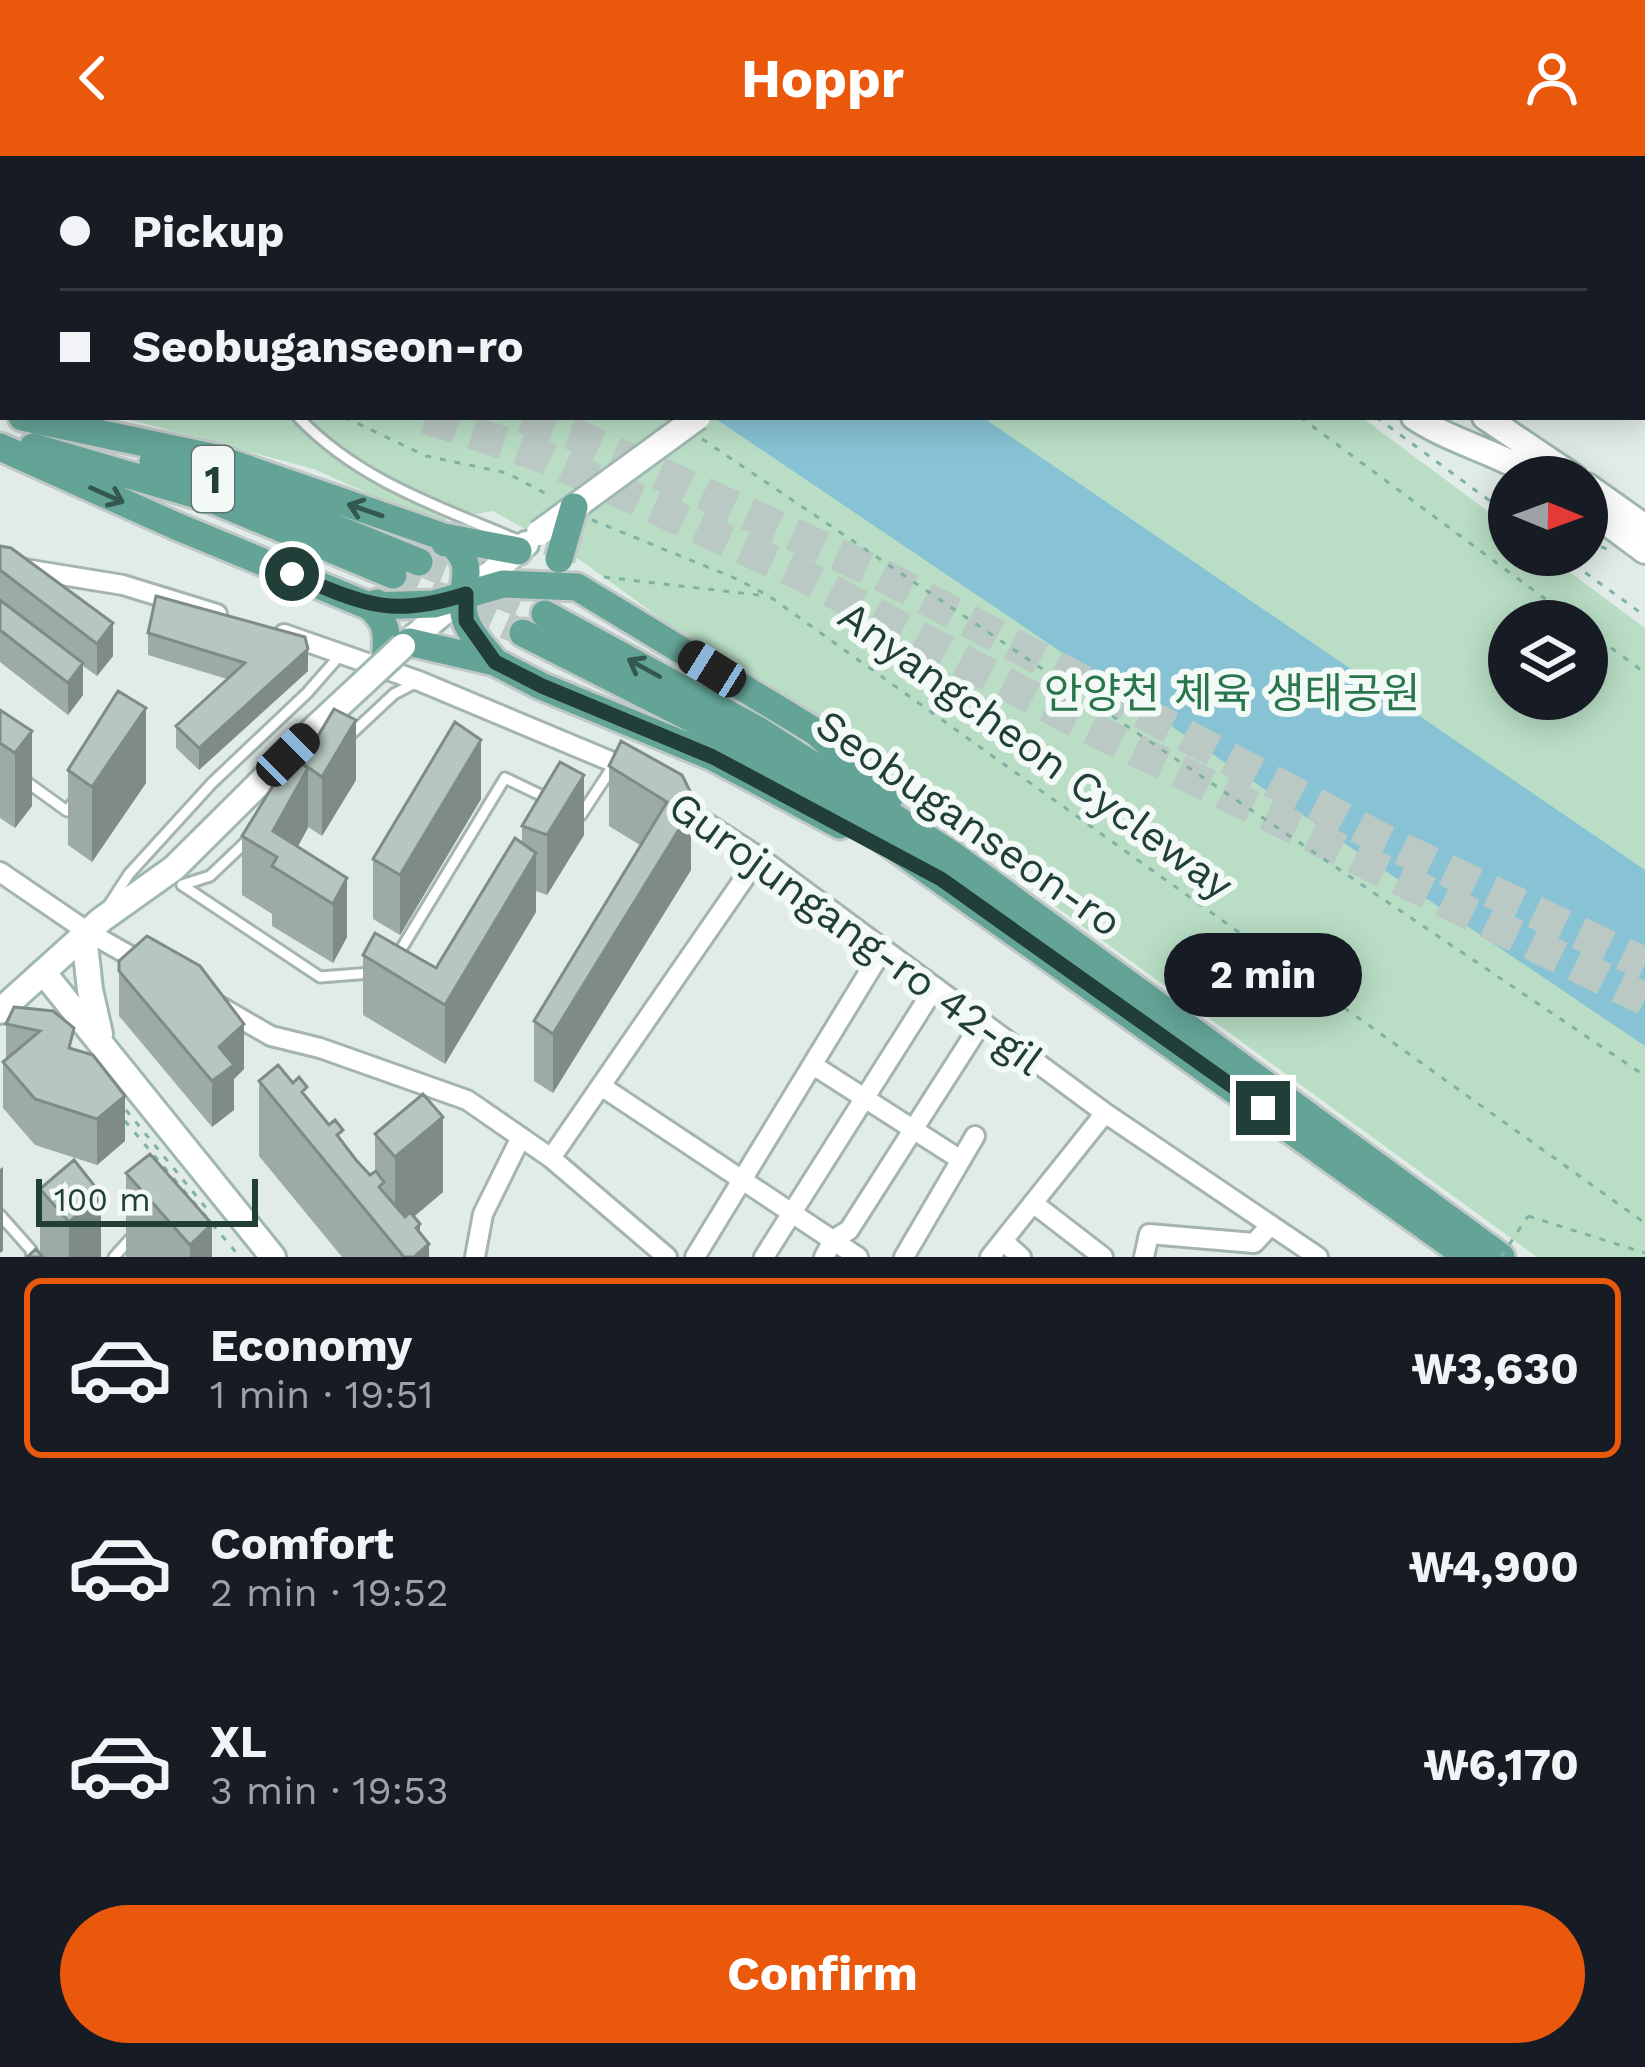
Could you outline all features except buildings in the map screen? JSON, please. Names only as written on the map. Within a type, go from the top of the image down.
[{"type":"main road","name":"1","points":[[0,437],[211,499],[406,568],[217,480],[21,420]]},
{"type":"main road","points":[[36,420],[216,458],[444,537],[527,542]]},
{"type":"main road","points":[[5,1013],[91,929],[174,868],[399,650],[527,542],[694,420]]},
{"type":"main road","points":[[1418,420],[1445,438],[1497,456]]},
{"type":"main road","points":[[1450,420],[1504,456]]},
{"type":"main road","points":[[1489,420],[1543,456]]},
{"type":"main road","points":[[0,447],[369,606],[383,617],[399,650]]},
{"type":"main road","points":[[1608,501],[1645,527]]},
{"type":"main road","points":[[574,509],[559,567],[815,732],[946,866]]},
{"type":"main road","points":[[1608,523],[1645,550]]},
{"type":"main road","points":[[444,537],[458,548],[467,566],[466,621],[495,662]]},
{"type":"main road","points":[[369,606],[384,600],[442,550],[444,537]]},
{"type":"main road","points":[[369,606],[417,607],[503,584],[587,582]]},
{"type":"main road","points":[[495,662],[496,635],[552,595],[587,582]]},
{"type":"main road","name":"Seobuganseon-ro","points":[[534,624],[758,730],[1501,1257]]},
{"type":"main road","points":[[399,650],[495,662],[946,866]]},
{"type":"main road","name":"Seobuganseon-ro","points":[[946,866],[1468,1257]]},
{"type":"main road","points":[[91,929],[93,1011],[108,1052]]},
{"type":"main road","points":[[43,972],[274,1257]]},
{"type":"main road","points":[[60,1031],[108,1052]]},
{"type":"street","points":[[0,565],[123,585],[233,619]]},
{"type":"street","name":"Gurojungang-ro 42-gil","points":[[255,625],[419,681],[614,763],[759,857],[1105,1113],[1318,1257]]},
{"type":"street","points":[[551,1158],[759,857]]},
{"type":"street","points":[[0,872],[170,978]]},
{"type":"street","points":[[695,1257],[884,950]]},
{"type":"street","points":[[764,1257],[935,987]]},
{"type":"street","points":[[210,1001],[272,1036],[467,1100],[551,1158],[667,1257]]},
{"type":"street","points":[[828,1249],[849,1230],[982,1022]]},
{"type":"street","points":[[813,1065],[961,1160]]},
{"type":"street","points":[[601,1086],[793,1214],[828,1249],[857,1257]]},
{"type":"street","points":[[1021,1257],[997,1249],[1105,1113]]},
{"type":"street","points":[[904,1257],[975,1136]]},
{"type":"street","points":[[475,1257],[483,1214],[520,1137]]},
{"type":"street","points":[[1033,1203],[1102,1257]]},
{"type":"street","points":[[1144,1257],[1150,1234],[1254,1243],[1271,1225]]},
{"type":"lane","points":[[301,420],[323,443],[370,477],[527,542]]},
{"type":"lane","points":[[91,929],[129,874],[184,813],[308,693],[343,652]]},
{"type":"lane","points":[[338,749],[394,694],[419,681]]},
{"type":"lane","points":[[258,831],[210,876],[182,885],[320,977],[388,972],[506,778],[581,814],[614,763]]},
{"type":"lane","points":[[13,772],[67,811],[79,794]]},
{"type":"lane","points":[[0,1215],[32,1250],[32,1257]]},
{"type":"lane","points":[[114,1257],[143,1226]]},
{"type":"path","name":"Anyangcheon Cycleway","points":[[350,420],[426,456],[507,473],[574,509],[769,596],[1645,1223]]},
{"type":"path","points":[[1304,420],[1547,600]]},
{"type":"path","points":[[1380,420],[1488,499]]},
{"type":"path","points":[[726,457],[1645,1076]]},
{"type":"path","points":[[1484,496],[1488,498]]},
{"type":"path","points":[[1590,576],[1645,616]]},
{"type":"path","points":[[587,582],[769,596]]},
{"type":"path","points":[[1608,646],[1645,673]]},
{"type":"path","points":[[119,1102],[244,1257]]},
{"type":"path","points":[[119,1114],[244,1257]]},
{"type":"path","points":[[1501,1257],[1528,1216],[1645,1252]]},
{"type":"green space","name":"안양천 체육 생태공원","points":[[131,420],[1365,420],[1488,511],[1488,576],[1575,576],[1607,600],[1488,600],[1488,720],[1608,720],[1608,600],[1645,628],[1645,1257],[1537,1257],[583,562],[493,511],[432,522],[314,469]]},
{"type":"water","points":[[717,420],[986,420],[1645,870],[1645,1046]]},
{"type":"tunnel","points":[[435,420],[542,456],[798,573],[1074,720],[1645,999]]},
{"type":"tunnel","points":[[532,420],[571,433],[876,572],[1387,842],[1645,964]]},
{"type":"tunnel","points":[[419,562],[545,614]]},
{"type":"tunnel","points":[[393,575],[523,633]]},
{"type":"route","points":[[292,574],[369,606],[417,607],[466,594],[466,621],[495,662],[713,757],[941,879],[1263,1108]]}]
